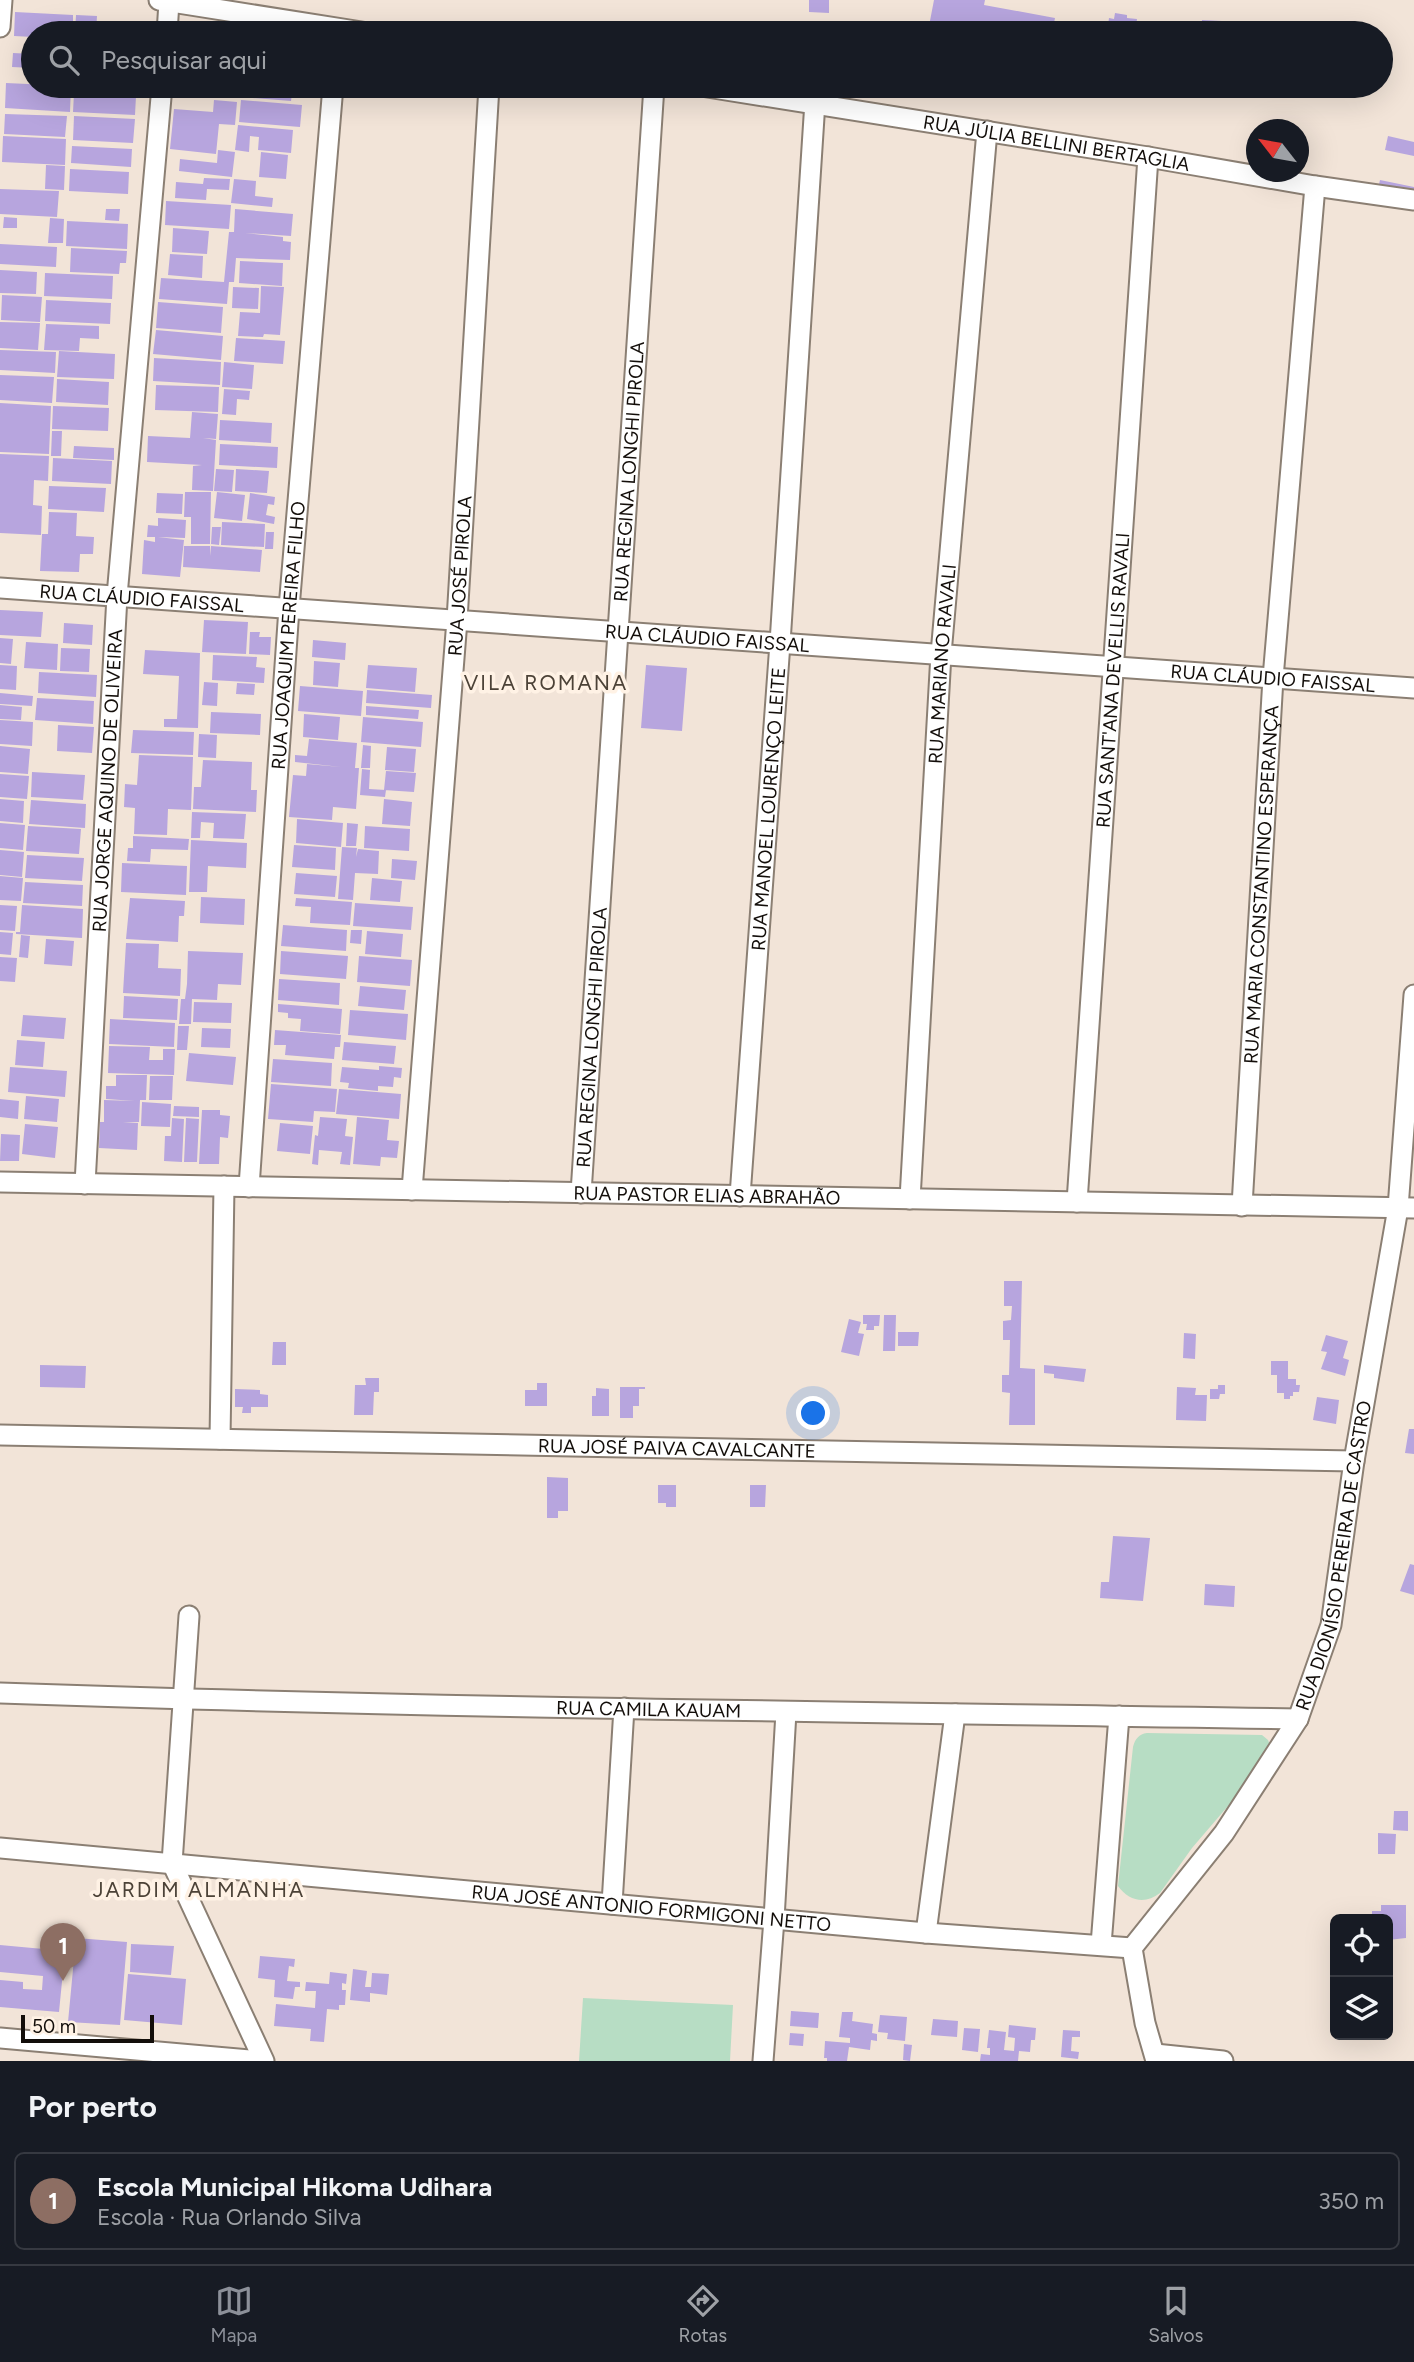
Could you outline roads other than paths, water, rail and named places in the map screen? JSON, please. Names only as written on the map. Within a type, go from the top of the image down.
[{"type":"street","points":[[0,27],[2,0]]},
{"type":"street","points":[[166,21],[164,1],[280,21]]},
{"type":"street","name":"RUA JORGE AQUINO DE OLIVEIRA","points":[[85,1184],[117,596],[161,98]]},
{"type":"street","name":"RUA JOAQUIM PEREIRA FILHO","points":[[249,1187],[289,608],[332,98]]},
{"type":"street","name":"RUA JOSÉ PIROLA","points":[[412,1190],[457,620],[488,98]]},
{"type":"street","name":"RUA REGINA LONGHI PIROLA","points":[[581,1193],[653,98]]},
{"type":"street","name":"RUA MANOEL LOURENÇO LEITE","points":[[740,1196],[780,643],[815,98]]},
{"type":"street","name":"RUA JÚLIA BELLINI BERTAGLIA","points":[[829,98],[987,131],[1414,200]]},
{"type":"street","name":"RUA MARIANO RAVALI","points":[[910,1199],[941,654],[987,131]]},
{"type":"street","name":"RUA SANT'ANA DEVELLIS RAVALI","points":[[1077,1202],[1111,666],[1148,156]]},
{"type":"street","name":"RUA MARIA CONSTANTINO ESPERANÇA","points":[[1242,1206],[1273,678],[1315,186]]},
{"type":"street","name":"RUA CLÁUDIO FAISSAL","points":[[0,588],[1414,688]]},
{"type":"street","name":"RUA DIONÍSIO PEREIRA DE CASTRO","points":[[1132,1948],[1224,1833],[1298,1719],[1331,1625],[1354,1461],[1406,1208],[1414,995]]},
{"type":"street","name":"RUA PASTOR ELIAS ABRAHÃO","points":[[0,1182],[1406,1208]]},
{"type":"street","points":[[220,1439],[224,1186]]},
{"type":"street","name":"RUA JOSÉ PAIVA CAVALCANTE","points":[[0,1435],[1354,1461]]},
{"type":"street","points":[[0,2038],[262,2061],[172,1863],[189,1616]]},
{"type":"street","name":"RUA CAMILA KAUAM","points":[[0,1693],[786,1712],[1298,1719]]},
{"type":"street","points":[[612,1904],[624,1708]]},
{"type":"street","points":[[763,2061],[775,1919],[786,1712]]},
{"type":"street","points":[[926,1933],[955,1714]]},
{"type":"street","points":[[1101,1945],[1119,1716]]},
{"type":"street","name":"RUA JOSÉ ANTONIO FORMIGONI NETTO","points":[[0,1848],[926,1933],[1132,1948]]},
{"type":"street","points":[[1132,1948],[1145,2023],[1155,2057],[1223,2061]]},
{"type":"place","name":"Escola Municipal Hikoma Udihara","points":[[63,1981]]},
{"type":"district","name":"VILA ROMANA","points":[[546,683]]},
{"type":"district","name":"JARDIM ALMANHA","points":[[199,1890]]}]
